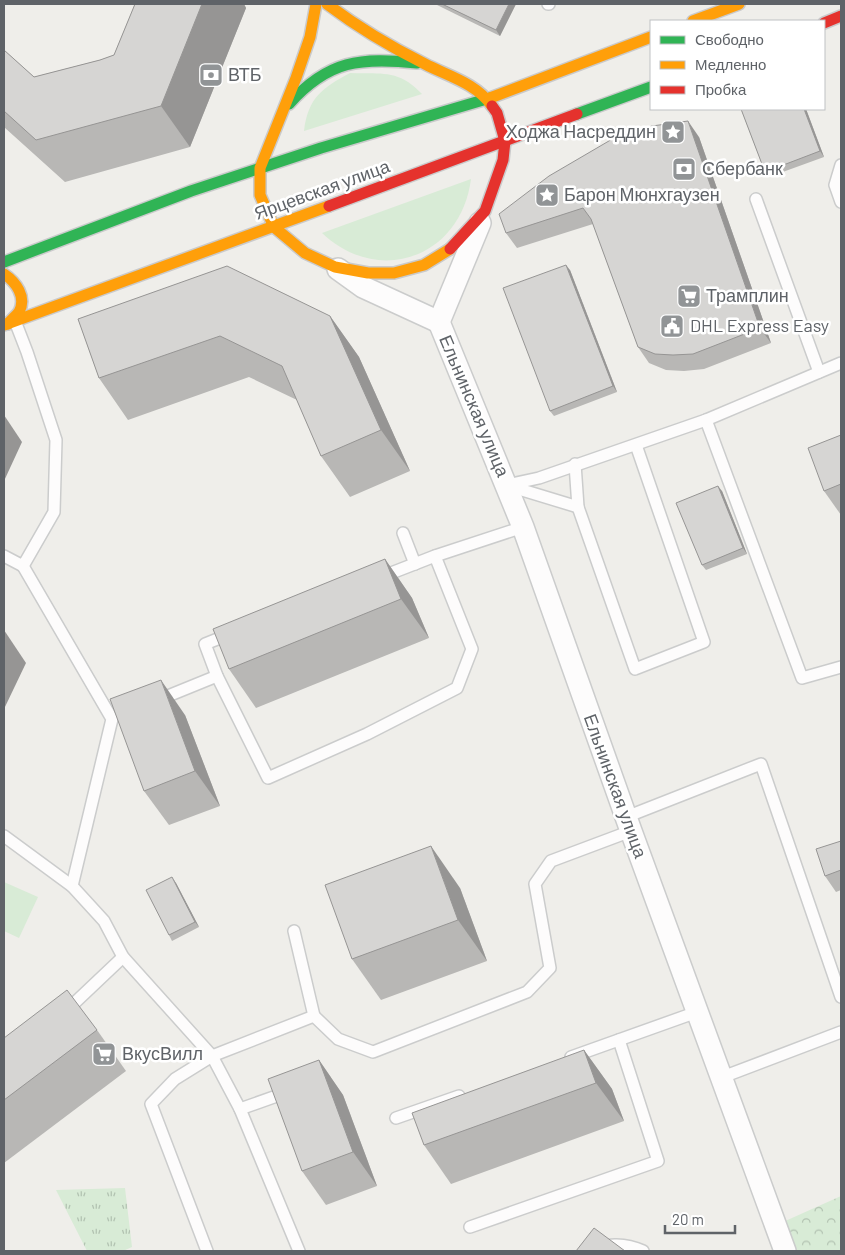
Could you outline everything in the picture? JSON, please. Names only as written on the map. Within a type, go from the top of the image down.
[{"type":"main road","points":[[316,4],[316,15],[310,37],[296,78],[260,168],[260,195],[274,227],[306,253],[336,267],[368,272],[394,272],[424,265],[452,248],[485,211],[504,160],[505,141],[497,113],[487,99],[458,78],[426,64],[344,17],[327,4]]},
{"type":"main road","points":[[696,20],[740,4]]},
{"type":"main road","points":[[825,23],[841,16]]},
{"type":"main road","name":"Ярцевская улица","points":[[4,262],[191,191],[487,99],[650,37]]},
{"type":"main road","points":[[281,115],[296,95],[313,81],[338,67],[362,60],[387,59],[426,64]]},
{"type":"main road","name":"Ярцевская улица","points":[[9,323],[650,87]]},
{"type":"main road","points":[[4,274],[14,280],[20,290],[21,301],[18,312],[9,323]]},
{"type":"street","points":[[336,267],[363,287],[439,322],[485,211]]},
{"type":"street","name":"Ельнинская улица","points":[[439,322],[523,527],[628,824],[785,1251]]},
{"type":"lane","points":[[841,165],[835,185],[841,202]]},
{"type":"lane","points":[[756,199],[819,372]]},
{"type":"lane","points":[[9,323],[27,352],[56,440],[54,512],[23,566]]},
{"type":"lane","points":[[507,485],[539,478],[706,420],[841,363]]},
{"type":"lane","points":[[706,420],[802,678],[841,666]]},
{"type":"lane","points":[[575,464],[578,507],[635,669],[704,642],[636,445]]},
{"type":"lane","points":[[507,485],[578,507]]},
{"type":"lane","points":[[368,582],[435,556],[523,527]]},
{"type":"lane","points":[[403,533],[415,564]]},
{"type":"lane","points":[[4,556],[23,566],[116,717],[72,886]]},
{"type":"lane","points":[[241,630],[204,644],[217,676],[268,778],[367,734],[457,688],[472,649],[435,556]]},
{"type":"lane","points":[[146,705],[217,676]]},
{"type":"lane","points":[[294,931],[314,1016],[338,1039],[373,1052],[527,992],[550,968],[535,884],[551,861],[760,764],[841,997]]},
{"type":"lane","points":[[4,836],[72,886],[104,921],[123,958],[212,1056],[240,1109],[299,1251]]},
{"type":"lane","points":[[60,1016],[123,958]]},
{"type":"lane","points":[[563,1060],[697,1012]]},
{"type":"lane","points":[[207,1251],[151,1104],[175,1079],[212,1056],[314,1016]]},
{"type":"lane","points":[[720,1078],[841,1032]]},
{"type":"lane","points":[[470,1227],[658,1161],[619,1040]]},
{"type":"lane","points":[[240,1109],[296,1089]]},
{"type":"lane","points":[[396,1118],[470,1092]]},
{"type":"lane","points":[[590,1251],[599,1246],[630,1245],[643,1251]]},
{"type":"green space","points":[[350,73],[389,74],[405,80],[422,94],[304,131],[309,110],[318,95],[324,89]]},
{"type":"green space","points":[[471,179],[464,206],[452,228],[434,245],[414,256],[392,260],[368,258],[344,249],[322,233]]},
{"type":"green space","points":[[4,882],[38,897],[19,938],[4,931]]},
{"type":"green space","points":[[125,1188],[132,1247],[123,1251],[87,1251],[56,1190]]},
{"type":"green space","points":[[841,1196],[841,1251],[794,1251],[783,1222]]},
{"type":"building","points":[[135,4],[202,4],[161,106],[36,140],[4,111],[4,50],[34,77],[100,60],[114,55]]},
{"type":"building","points":[[442,4],[509,4],[496,30]]},
{"type":"building","points":[[741,110],[804,110],[820,151],[765,172]]},
{"type":"building","name":"Трамплин","points":[[688,121],[760,328],[693,354],[655,354],[638,347],[591,219],[583,208],[506,233],[499,214],[549,176],[614,138],[652,126]]},
{"type":"building","points":[[566,265],[613,386],[550,411],[503,288]]},
{"type":"building","points":[[227,266],[330,316],[381,430],[321,456],[282,366],[220,336],[99,378],[78,319]]},
{"type":"building","points":[[841,435],[841,484],[824,491],[808,448]]},
{"type":"building","points":[[718,486],[743,548],[702,565],[676,503]]},
{"type":"building","points":[[385,559],[401,599],[229,669],[213,629]]},
{"type":"building","points":[[161,680],[195,771],[144,791],[110,699]]},
{"type":"building","points":[[841,841],[841,870],[825,876],[816,849]]},
{"type":"building","points":[[431,846],[458,920],[352,959],[325,885]]},
{"type":"building","points":[[172,877],[195,922],[169,935],[146,890]]},
{"type":"building","points":[[67,990],[97,1030],[4,1100],[4,1038]]},
{"type":"building","points":[[584,1050],[596,1083],[424,1145],[412,1113]]},
{"type":"building","points":[[319,1060],[353,1152],[302,1171],[268,1079]]},
{"type":"building","points":[[594,1228],[625,1251],[576,1251]]},
{"type":"traffic: fast","points":[[289,104],[303,89],[318,78],[332,70],[347,65],[379,61],[417,63]]},
{"type":"traffic: fast","points":[[577,114],[650,87]]},
{"type":"traffic: fast","points":[[4,262],[191,191],[321,148],[490,98]]},
{"type":"traffic: slow","points":[[316,4],[310,37],[296,78],[260,168],[260,195],[274,227],[305,253],[335,267],[368,273],[394,273],[424,265],[450,249]]},
{"type":"traffic: slow","points":[[327,4],[387,44],[470,86],[478,91],[492,106]]},
{"type":"traffic: slow","points":[[696,20],[739,4]]},
{"type":"traffic: slow","points":[[490,98],[650,37]]},
{"type":"traffic: slow","points":[[4,325],[329,206]]},
{"type":"traffic: slow","points":[[4,274],[13,281],[19,290],[22,301],[19,312],[8,324]]},
{"type":"traffic: jam","points":[[825,23],[841,16]]},
{"type":"traffic: jam","points":[[450,249],[485,211],[503,160],[505,141],[497,113],[492,106]]},
{"type":"traffic: jam","points":[[329,206],[577,114]]},
{"type":"place","name":"ВТБ","points":[[211,75]]},
{"type":"place","name":"Ходжа Насреддин","points":[[673,132]]},
{"type":"place","name":"Сбербанк","points":[[684,169]]},
{"type":"place","name":"Барон Мюнхгаузен","points":[[547,195]]},
{"type":"place","name":"Трамплин","points":[[689,296]]},
{"type":"place","name":"DHL Express Easy","points":[[672,326]]},
{"type":"place","name":"ВкусВилл","points":[[104,1054]]}]
